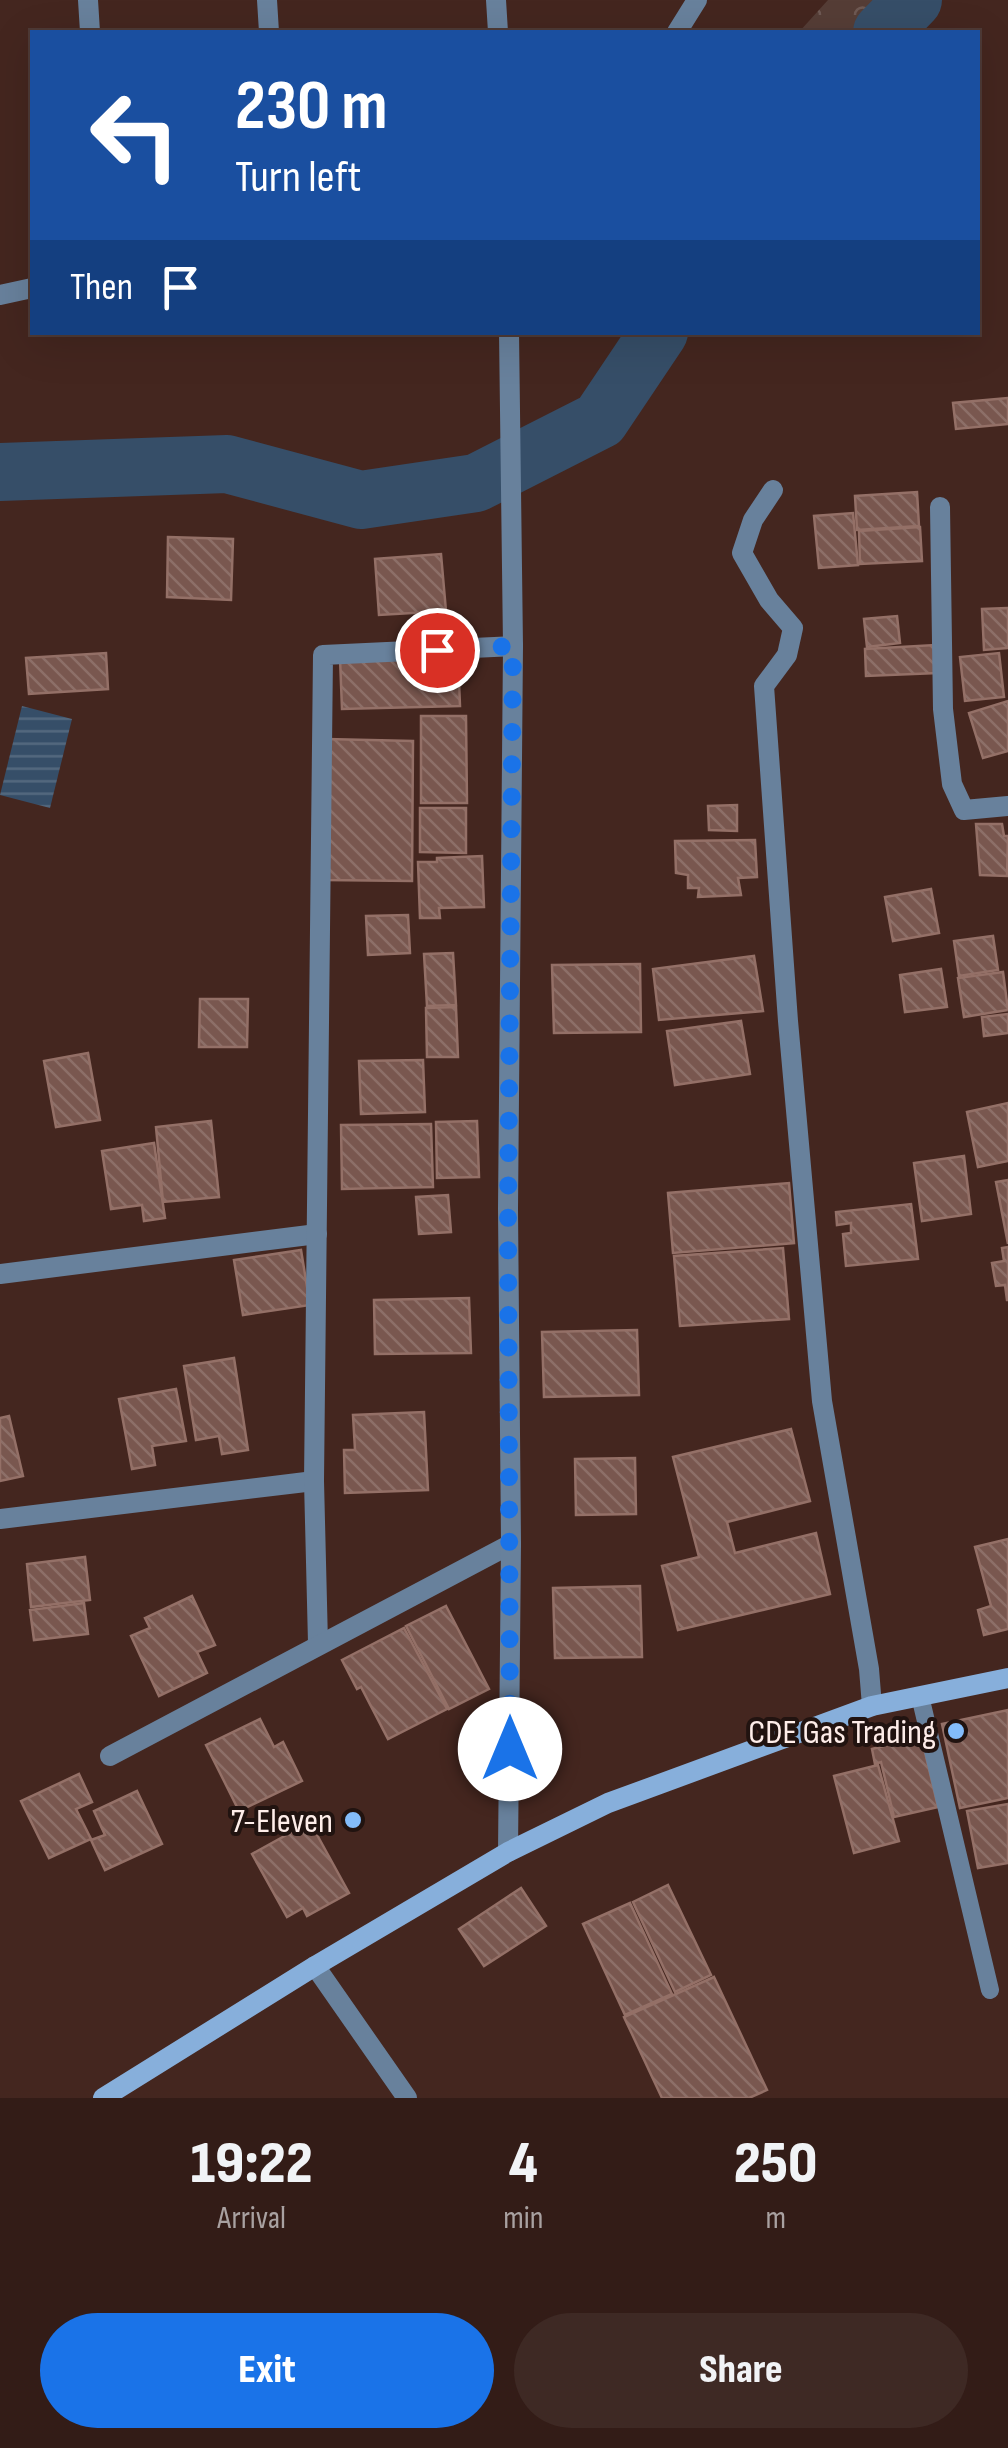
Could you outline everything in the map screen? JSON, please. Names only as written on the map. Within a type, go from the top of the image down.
[{"type":"main road","points":[[102,2098],[314,1966],[508,1852],[608,1803],[872,1706],[1008,1678]]},
{"type":"street","points":[[88,0],[90,30]]},
{"type":"street","points":[[267,0],[268,30]]},
{"type":"street","points":[[496,0],[498,30]]},
{"type":"street","points":[[678,30],[697,0]]},
{"type":"street","points":[[0,295],[30,288]]},
{"type":"street","points":[[508,1852],[513,646],[509,335]]},
{"type":"street","points":[[773,490],[754,520],[742,553],[769,600],[794,628],[787,656],[764,686],[788,1021],[822,1402],[869,1669],[872,1706]]},
{"type":"street","points":[[940,506],[943,708],[952,784],[964,810],[1008,806]]},
{"type":"street","points":[[318,1643],[314,1481],[324,655],[513,646]]},
{"type":"street","points":[[0,1274],[317,1234]]},
{"type":"street","points":[[0,1519],[314,1481]]},
{"type":"street","points":[[110,1756],[511,1544]]},
{"type":"street","points":[[314,1966],[400,2096]]},
{"type":"lane","points":[[920,1696],[990,1990]]},
{"type":"green space","points":[[828,0],[885,0],[856,30],[801,30]]},
{"type":"water","points":[[22,706],[72,719],[50,808],[0,795]]},
{"type":"building","points":[[1008,398],[1008,424],[956,429],[953,403]]},
{"type":"building","points":[[917,492],[919,526],[857,530],[855,496]]},
{"type":"building","points":[[853,513],[858,565],[819,568],[814,516]]},
{"type":"building","points":[[920,527],[922,561],[860,564],[859,531]]},
{"type":"building","points":[[168,537],[233,539],[231,600],[167,597]]},
{"type":"building","points":[[441,554],[446,611],[379,615],[375,559]]},
{"type":"building","points":[[1008,608],[1008,648],[984,650],[982,609]]},
{"type":"building","points":[[897,616],[900,643],[867,647],[864,619]]},
{"type":"building","points":[[935,645],[937,673],[866,676],[865,649]]},
{"type":"building","points":[[106,653],[108,689],[29,694],[26,658]]},
{"type":"building","points":[[999,653],[1004,697],[965,701],[960,657]]},
{"type":"building","points":[[458,655],[460,706],[342,709],[340,658]]},
{"type":"building","points":[[1008,701],[1008,751],[983,758],[969,713]]},
{"type":"building","points":[[421,716],[466,716],[467,803],[421,803]]},
{"type":"building","points":[[326,739],[413,741],[412,881],[325,880]]},
{"type":"building","points":[[737,805],[737,831],[709,830],[708,806]]},
{"type":"building","points":[[420,808],[466,808],[466,853],[420,852]]},
{"type":"building","points":[[976,824],[1002,824],[1004,836],[1008,836],[1007,876],[980,875]]},
{"type":"building","points":[[755,840],[757,877],[738,878],[741,895],[698,897],[699,888],[688,888],[688,875],[676,873],[675,841]]},
{"type":"building","points":[[482,856],[484,907],[439,908],[440,918],[420,918],[418,862]]},
{"type":"building","points":[[931,889],[939,933],[893,941],[885,897]]},
{"type":"building","points":[[408,915],[410,953],[368,955],[366,916]]},
{"type":"building","points":[[993,936],[998,970],[959,976],[954,941]]},
{"type":"building","points":[[453,953],[456,1005],[427,1006],[424,954]]},
{"type":"building","points":[[754,956],[763,1011],[659,1020],[653,969]]},
{"type":"building","points":[[640,964],[641,1032],[554,1033],[552,965]]},
{"type":"building","points":[[941,969],[947,1007],[905,1012],[900,975]]},
{"type":"building","points":[[1003,972],[1008,1010],[964,1017],[958,978]]},
{"type":"building","points":[[200,999],[248,999],[247,1047],[199,1047]]},
{"type":"building","points":[[456,1007],[458,1057],[427,1057],[426,1008]]},
{"type":"building","points":[[1008,1014],[1008,1033],[984,1036],[982,1017]]},
{"type":"building","points":[[741,1021],[750,1074],[675,1085],[667,1031]]},
{"type":"building","points":[[88,1053],[100,1120],[56,1127],[44,1061]]},
{"type":"building","points":[[423,1060],[425,1112],[361,1114],[359,1061]]},
{"type":"building","points":[[1008,1103],[1008,1161],[978,1167],[967,1112]]},
{"type":"building","points":[[211,1121],[219,1197],[163,1202],[156,1127]]},
{"type":"building","points":[[477,1121],[479,1177],[437,1178],[436,1122]]},
{"type":"building","points":[[431,1124],[433,1187],[342,1189],[341,1125]]},
{"type":"building","points":[[154,1143],[165,1218],[144,1221],[142,1205],[111,1209],[102,1151]]},
{"type":"building","points":[[964,1156],[971,1214],[922,1221],[914,1163]]},
{"type":"building","points":[[1008,1180],[1008,1244],[996,1182]]},
{"type":"building","points":[[789,1183],[794,1243],[673,1253],[668,1193]]},
{"type":"building","points":[[448,1195],[451,1232],[419,1234],[416,1197]]},
{"type":"building","points":[[911,1204],[918,1259],[846,1266],[843,1234],[851,1233],[851,1223],[837,1225],[836,1212]]},
{"type":"building","points":[[1008,1247],[1007,1300],[1005,1285],[996,1286],[992,1263],[1004,1261],[1002,1248]]},
{"type":"building","points":[[783,1248],[789,1319],[680,1326],[674,1256]]},
{"type":"building","points":[[301,1250],[310,1305],[243,1315],[234,1260]]},
{"type":"building","points":[[469,1298],[471,1353],[375,1354],[374,1300]]},
{"type":"building","points":[[637,1330],[639,1395],[544,1397],[542,1332]]},
{"type":"building","points":[[234,1358],[248,1450],[222,1454],[219,1436],[196,1440],[184,1366]]},
{"type":"building","points":[[176,1389],[186,1441],[152,1446],[155,1465],[132,1469],[119,1399]]},
{"type":"building","points":[[424,1412],[428,1490],[345,1493],[344,1450],[355,1450],[353,1415]]},
{"type":"building","points":[[9,1416],[23,1476],[0,1481],[0,1418]]},
{"type":"building","points":[[791,1429],[810,1501],[727,1522],[735,1553],[816,1533],[830,1594],[678,1630],[662,1566],[699,1557],[673,1457]]},
{"type":"building","points":[[635,1458],[636,1514],[576,1515],[575,1459]]},
{"type":"building","points":[[1008,1539],[1008,1629],[984,1635],[978,1610],[991,1606],[975,1547]]},
{"type":"building","points":[[85,1557],[90,1600],[31,1607],[27,1564]]},
{"type":"building","points":[[640,1586],[642,1657],[555,1658],[553,1588]]},
{"type":"building","points":[[192,1596],[215,1645],[197,1652],[207,1673],[159,1696],[131,1636],[150,1628],[145,1618]]},
{"type":"building","points":[[84,1603],[88,1634],[34,1640],[30,1610]]},
{"type":"building","points":[[446,1606],[489,1689],[449,1709],[406,1626]]},
{"type":"building","points":[[404,1628],[447,1709],[388,1739],[342,1660]]},
{"type":"building","points":[[1008,1710],[1008,1798],[960,1808],[942,1724]]},
{"type":"building","points":[[260,1719],[274,1747],[283,1742],[302,1781],[239,1811],[206,1745]]},
{"type":"building","points":[[920,1731],[938,1807],[894,1817],[881,1762],[875,1764],[872,1749],[907,1740],[905,1734]]},
{"type":"building","points":[[878,1765],[899,1841],[854,1853],[834,1776]]},
{"type":"building","points":[[79,1774],[92,1802],[76,1809],[91,1839],[49,1858],[21,1801]]},
{"type":"building","points":[[137,1791],[162,1844],[105,1870],[91,1840],[105,1835],[94,1811]]},
{"type":"building","points":[[1008,1804],[1008,1863],[978,1868],[967,1811]]},
{"type":"building","points":[[310,1822],[349,1893],[307,1916],[303,1908],[287,1917],[252,1854]]},
{"type":"building","points":[[668,1885],[711,1975],[675,1992],[633,1902]]},
{"type":"building","points":[[521,1888],[546,1926],[484,1966],[459,1929]]},
{"type":"building","points":[[630,1903],[672,1994],[625,2015],[583,1924]]},
{"type":"building","points":[[714,1977],[767,2090],[749,2098],[662,2098],[624,2017]]},
{"type":"waterway","points":[[884,30],[913,0]]},
{"type":"waterway","points":[[0,472],[227,464],[361,500],[476,483],[600,420],[657,335]]},
{"type":"place","name":"CDE Gas Trading","points":[[956,1731]]},
{"type":"place","name":"7-Eleven","points":[[353,1820]]},
{"type":"route","points":[[437,650],[513,646],[508,1210],[510,1749]]}]
